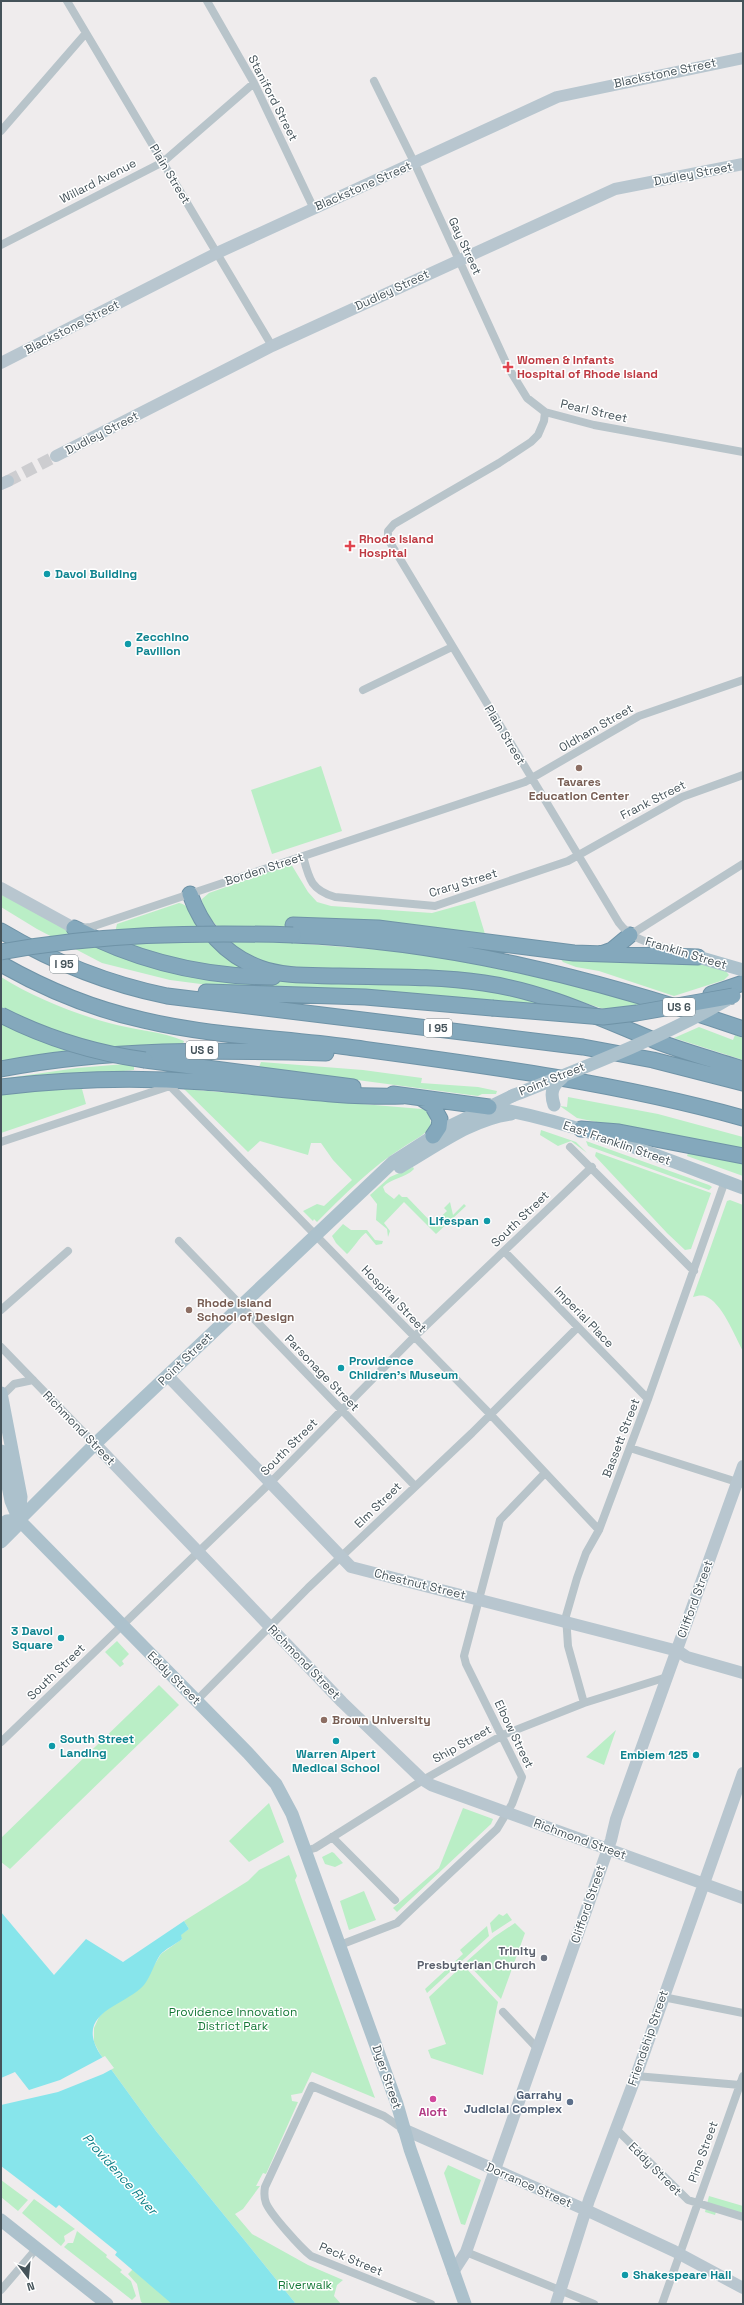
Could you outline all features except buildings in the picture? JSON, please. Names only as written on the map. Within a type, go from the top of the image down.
[{"type":"highway","points":[[190,894],[206,927],[221,944],[241,959],[273,972],[318,976]]},
{"type":"highway","points":[[1,952],[88,940],[180,934],[243,926],[293,930],[378,928],[529,948],[596,954],[698,957]]},
{"type":"highway","points":[[74,928],[134,955],[181,969],[244,976],[448,979],[485,983],[522,990],[572,1005],[658,1042],[743,1069]]},
{"type":"highway","name":"US 6","points":[[293,930],[407,946],[510,963],[618,989],[743,1029]]},
{"type":"highway","name":"I 95","points":[[1,931],[66,965],[131,988],[202,1002],[515,1037],[583,1047],[653,1060],[743,1083]]},
{"type":"highway","points":[[596,954],[612,950],[630,935]]},
{"type":"highway","name":"I 95","points":[[1,964],[76,1000],[144,1020],[196,1029],[403,1054],[580,1080],[659,1096],[743,1118]]},
{"type":"highway","points":[[671,1008],[743,983]]},
{"type":"highway","points":[[131,988],[241,995],[365,997],[594,1017],[628,1015],[671,1008],[740,993]]},
{"type":"highway","points":[[1,1015],[44,1034],[107,1053],[248,1080]]},
{"type":"highway","name":"US 6","points":[[1,1069],[77,1058],[182,1050],[403,1054]]},
{"type":"highway","points":[[1,1086],[83,1080],[248,1080],[352,1086],[403,1096],[489,1106]]},
{"type":"highway","points":[[420,1098],[432,1105],[440,1119],[439,1127],[433,1136]]},
{"type":"highway","points":[[574,1127],[619,1132],[743,1156]]},
{"type":"main road","name":"Franklin Street","points":[[698,957],[743,970]]},
{"type":"main road","name":"Point Street","points":[[1,1542],[15,1528],[19,1520],[95,1444],[168,1376],[314,1235],[393,1162],[433,1136],[489,1106],[567,1074],[704,1013],[740,993]]},
{"type":"main road","points":[[567,1074],[554,1084],[551,1092],[554,1105],[558,1113],[574,1127]]},
{"type":"main road","name":"East Franklin Street","points":[[489,1106],[525,1113],[574,1127],[743,1188]]},
{"type":"main road","name":"Point Street","points":[[370,1183],[468,1128],[493,1117],[525,1113]]},
{"type":"main road","points":[[1,1395],[21,1497],[19,1520]]},
{"type":"main road","name":"Eddy Street","points":[[1,1451],[11,1501],[19,1520],[197,1700],[276,1784],[292,1814],[305,1851]]},
{"type":"main road","name":"Point Street","points":[[1,1525],[7,1521],[19,1520]]},
{"type":"main road","name":"Dyer Street","points":[[305,1851],[398,2108],[403,2129],[465,2304]]},
{"type":"main road","points":[[1,2220],[106,2304]]},
{"type":"street","name":"Plain Street","points":[[67,1],[272,346]]},
{"type":"street","name":"Staniford Street","points":[[207,1],[254,83],[314,209]]},
{"type":"street","points":[[1,131],[86,32]]},
{"type":"street","name":"Blackstone Street","points":[[1,363],[216,253],[415,164],[557,97],[743,58]]},
{"type":"street","name":"Gay Street","points":[[374,81],[415,164],[508,367],[528,398],[545,412]]},
{"type":"street","name":"Willard Avenue","points":[[1,245],[163,162],[254,83]]},
{"type":"street","name":"Dudley Street","points":[[56,456],[272,346],[615,189],[743,164]]},
{"type":"street","name":"Pearl Street","points":[[388,531],[394,524],[499,463],[531,442],[538,434],[544,421],[545,412],[594,425],[743,452]]},
{"type":"street","name":"Plain Street","points":[[388,531],[388,540],[452,647],[619,923],[630,935]]},
{"type":"street","points":[[363,690],[452,647]]},
{"type":"street","name":"Oldham Street","points":[[531,778],[639,716],[743,680]]},
{"type":"street","name":"Frank Street","points":[[577,855],[682,797],[743,776]]},
{"type":"street","name":"Borden Street","points":[[74,928],[91,927],[444,810],[531,778]]},
{"type":"street","name":"Crary Street","points":[[303,856],[309,878],[315,888],[323,894],[335,897],[434,906],[568,861],[577,855]]},
{"type":"street","points":[[630,935],[743,864]]},
{"type":"street","points":[[1,888],[74,928]]},
{"type":"street","name":"Franklin Street","points":[[630,935],[698,957]]},
{"type":"street","name":"Hospital Street","points":[[1,1142],[170,1086],[490,1414],[599,1530]]},
{"type":"street","points":[[570,1147],[592,1167],[694,1271]]},
{"type":"street","name":"South Street","points":[[1,1742],[271,1482],[414,1337],[592,1167]]},
{"type":"street","name":"Bassett Street","points":[[584,1703],[568,1646],[565,1622],[577,1578],[586,1553],[599,1530],[630,1448],[725,1181]]},
{"type":"street","name":"Parsonage Street","points":[[178,1241],[415,1486]]},
{"type":"street","points":[[1,1310],[68,1251]]},
{"type":"street","name":"Imperial Place","points":[[504,1251],[577,1328],[648,1398]]},
{"type":"street","name":"Elm Street","points":[[197,1700],[577,1328]]},
{"type":"street","name":"Richmond Street","points":[[1,1347],[270,1628],[342,1702],[422,1780],[607,1850],[743,1898]]},
{"type":"street","name":"Chestnut Street","points":[[168,1376],[351,1567],[478,1598],[678,1651],[687,1657],[743,1673]]},
{"type":"street","points":[[1,1395],[14,1384],[33,1380]]},
{"type":"street","points":[[630,1448],[740,1483]]},
{"type":"street","name":"Clifford Street","points":[[453,2272],[466,2252],[607,1850],[616,1819],[667,1677],[740,1483],[743,1466]]},
{"type":"street","name":"Elbow Street","points":[[340,1945],[397,1923],[497,1829],[507,1812],[522,1777],[503,1735],[466,1664],[466,1645],[500,1520],[545,1473]]},
{"type":"street","name":"Ship Street","points":[[305,1851],[332,1837],[422,1780],[503,1735],[584,1703],[667,1677]]},
{"type":"street","name":"Friendship Street","points":[[556,2304],[586,2210],[636,2076],[662,1997],[743,1773]]},
{"type":"street","points":[[332,1837],[396,1900]]},
{"type":"street","points":[[662,1997],[743,2014]]},
{"type":"street","points":[[504,2012],[538,2049]]},
{"type":"street","points":[[636,2076],[740,2085]]},
{"type":"street","name":"Pine Street","points":[[662,2304],[743,2076]]},
{"type":"street","name":"Dorrance Street","points":[[312,2086],[388,2117],[403,2129],[586,2210],[680,2254],[743,2288]]},
{"type":"street","name":"Peck Street","points":[[312,2086],[265,2187],[264,2196],[267,2205],[300,2246],[315,2259],[431,2304]]},
{"type":"street","name":"Eddy Street","points":[[616,2129],[679,2194],[697,2204],[743,2217]]},
{"type":"street","points":[[1,2290],[37,2248]]},
{"type":"street","points":[[466,2252],[594,2304]]},
{"type":"green space","points":[[321,766],[342,831],[272,854],[251,790]]},
{"type":"green space","points":[[291,864],[308,892],[317,902],[331,906],[432,913],[475,901],[485,934],[294,918],[293,943],[396,951],[490,965],[583,987],[644,1005],[607,1010],[535,987],[470,974],[276,966],[252,959],[235,947],[203,910],[202,899],[209,893]]},
{"type":"green space","points":[[1,894],[80,937],[269,981],[463,985],[556,1005],[216,986],[170,980],[102,963],[37,929],[1,907]]},
{"type":"green space","points":[[179,903],[183,904],[189,909],[198,927],[208,938],[243,967],[231,969],[198,965],[179,961],[113,941],[117,924]]},
{"type":"green space","points":[[559,957],[699,964],[724,969],[729,975],[724,980],[674,996],[599,971],[576,967],[563,962]]},
{"type":"green space","points":[[1,977],[39,998],[67,1009],[118,1025],[167,1035],[184,1041],[183,1044],[92,1050],[1,1062]]},
{"type":"green space","points":[[699,1027],[733,1040],[735,1035],[743,1038],[743,1060],[674,1038]]},
{"type":"green space","points":[[261,1062],[363,1070],[422,1078],[421,1083],[478,1087],[497,1091],[496,1094],[482,1094],[478,1096],[259,1067]]},
{"type":"green space","points":[[125,1064],[134,1065],[134,1070],[1,1082],[1,1079],[77,1068]]},
{"type":"green space","points":[[82,1089],[86,1104],[1,1133],[1,1094],[45,1090]]},
{"type":"green space","points":[[184,1089],[422,1109],[429,1112],[431,1125],[423,1134],[393,1154],[370,1172],[348,1191],[317,1222],[314,1219],[313,1221],[303,1211],[317,1204],[324,1206],[352,1180],[333,1160],[321,1143],[311,1143],[308,1155],[260,1141],[248,1152]]},
{"type":"green space","points":[[568,1097],[658,1114],[743,1137],[743,1152],[577,1118],[560,1106],[567,1107]]},
{"type":"green space","points":[[541,1130],[576,1142],[587,1153],[571,1141],[558,1146],[540,1135]]},
{"type":"green space","points":[[586,1141],[712,1187],[709,1190],[588,1146]]},
{"type":"green space","points":[[596,1152],[711,1193],[691,1249],[685,1250],[667,1233],[595,1156]]},
{"type":"green space","points":[[688,1153],[743,1164],[743,1176],[687,1156]]},
{"type":"green space","points":[[413,1167],[414,1169],[411,1172],[386,1184],[383,1187],[385,1192],[394,1199],[399,1194],[402,1197],[407,1197],[433,1224],[447,1211],[444,1208],[450,1202],[453,1215],[464,1204],[466,1206],[436,1234],[404,1202],[384,1223],[390,1231],[388,1237],[387,1229],[376,1220],[377,1204],[370,1195],[390,1177]]},
{"type":"green space","points":[[730,1200],[743,1205],[743,1351],[727,1320],[717,1305],[705,1296],[693,1297],[727,1201]]},
{"type":"green space","points":[[343,1224],[351,1230],[367,1230],[375,1240],[383,1241],[382,1244],[376,1245],[366,1233],[347,1254],[336,1243],[332,1236]]},
{"type":"green space","points":[[117,1641],[129,1654],[122,1661],[124,1664],[120,1667],[105,1652]]},
{"type":"green space","points":[[159,1685],[179,1705],[10,1869],[1,1862],[1,1838]]},
{"type":"green space","points":[[616,1730],[604,1765],[586,1757]]},
{"type":"green space","points":[[269,1803],[284,1842],[249,1862],[229,1841]]},
{"type":"green space","points":[[463,1808],[493,1819],[491,1824],[397,1912],[393,1908],[439,1868]]},
{"type":"green space","points":[[332,1852],[343,1863],[335,1867],[325,1864],[322,1857]]},
{"type":"green space","name":"Providence Innovation District Park","points":[[289,1855],[297,1876],[295,1880],[301,1897],[375,2098],[312,2072],[302,2093],[291,2095],[292,2101],[298,2102],[266,2174],[263,2173],[256,2186],[260,2186],[243,2209],[235,2214],[252,2234],[308,2265],[343,2280],[337,2285],[334,2296],[341,2304],[296,2304],[156,2131],[100,2054],[94,2042],[94,2028],[99,2017],[109,2007],[141,1987],[161,1954],[182,1939],[180,1935],[189,1929],[184,1921],[248,1881],[259,1870]]},
{"type":"green space","points":[[364,1891],[376,1920],[349,1930],[340,1901]]},
{"type":"green space","points":[[507,1913],[512,1920],[492,1933],[490,1923],[499,1914],[503,1916]]},
{"type":"green space","points":[[515,1923],[525,1933],[501,1999],[466,1962],[494,1937]]},
{"type":"green space","points":[[487,1926],[489,1936],[427,1993],[425,1989],[463,1954],[460,1950]]},
{"type":"green space","points":[[463,1965],[498,2002],[483,2075],[431,2058],[428,2050],[446,2044],[429,1997]]},
{"type":"green space","points":[[448,2165],[481,2180],[465,2225],[461,2224],[444,2173]]},
{"type":"green space","points":[[1,2180],[28,2200],[18,2211],[1,2197]]},
{"type":"green space","points":[[709,2196],[743,2206],[743,2220],[716,2212],[715,2215],[705,2212]]},
{"type":"green space","points":[[34,2199],[75,2229],[64,2236],[65,2241],[61,2246],[22,2213]]},
{"type":"green space","points":[[77,2231],[107,2255],[106,2257],[122,2270],[120,2272],[131,2281],[136,2296],[132,2300],[64,2247],[68,2243],[73,2243]]},
{"type":"green space","points":[[133,2269],[177,2304],[144,2304],[141,2302],[137,2284],[128,2274]]},
{"type":"water","name":"Providence River","points":[[1,1912],[54,1975],[86,1939],[123,1962],[184,1921],[189,1929],[181,1935],[182,1939],[160,1955],[144,1985],[135,1993],[114,2005],[97,2020],[93,2029],[94,2040],[100,2054],[156,2131],[296,2304],[172,2304],[115,2255],[117,2252],[59,2205],[56,2208],[1,2166]]},
{"type":"pier","points":[[105,2056],[114,2068],[103,2074],[58,2092],[1,2105],[1,2078],[15,2072],[29,2090],[60,2080]]},
{"type":"tunnel","points":[[8,481],[56,456]]},
{"type":"place","name":"Women & Infants Hospital of Rhode Island","points":[[508,367]]},
{"type":"place","name":"Rhode Island Hospital","points":[[350,546]]},
{"type":"place","name":"Davol Building","points":[[47,574]]},
{"type":"place","name":"Zecchino Pavilion","points":[[128,644]]},
{"type":"place","name":"Tavares Education Center","points":[[579,768]]},
{"type":"place","name":"Lifespan","points":[[487,1221]]},
{"type":"place","name":"Rhode Island School of Design","points":[[189,1310]]},
{"type":"place","name":"Providence Children's Museum","points":[[341,1368]]},
{"type":"place","name":"3 Davol Square","points":[[61,1638]]},
{"type":"place","name":"Brown University","points":[[324,1720]]},
{"type":"place","name":"Warren Alpert Medical School","points":[[336,1741]]},
{"type":"place","name":"South Street Landing","points":[[52,1746]]},
{"type":"place","name":"Emblem 125","points":[[696,1755]]},
{"type":"place","name":"Trinity Presbyterian Church","points":[[544,1958]]},
{"type":"place","name":"Aloft","points":[[433,2099]]},
{"type":"place","name":"Garrahy Judicial Complex","points":[[570,2102]]},
{"type":"place","name":"Shakespeare Hall","points":[[625,2275]]},
{"type":"park label","name":"Riverwalk","points":[[305,2285]]}]
